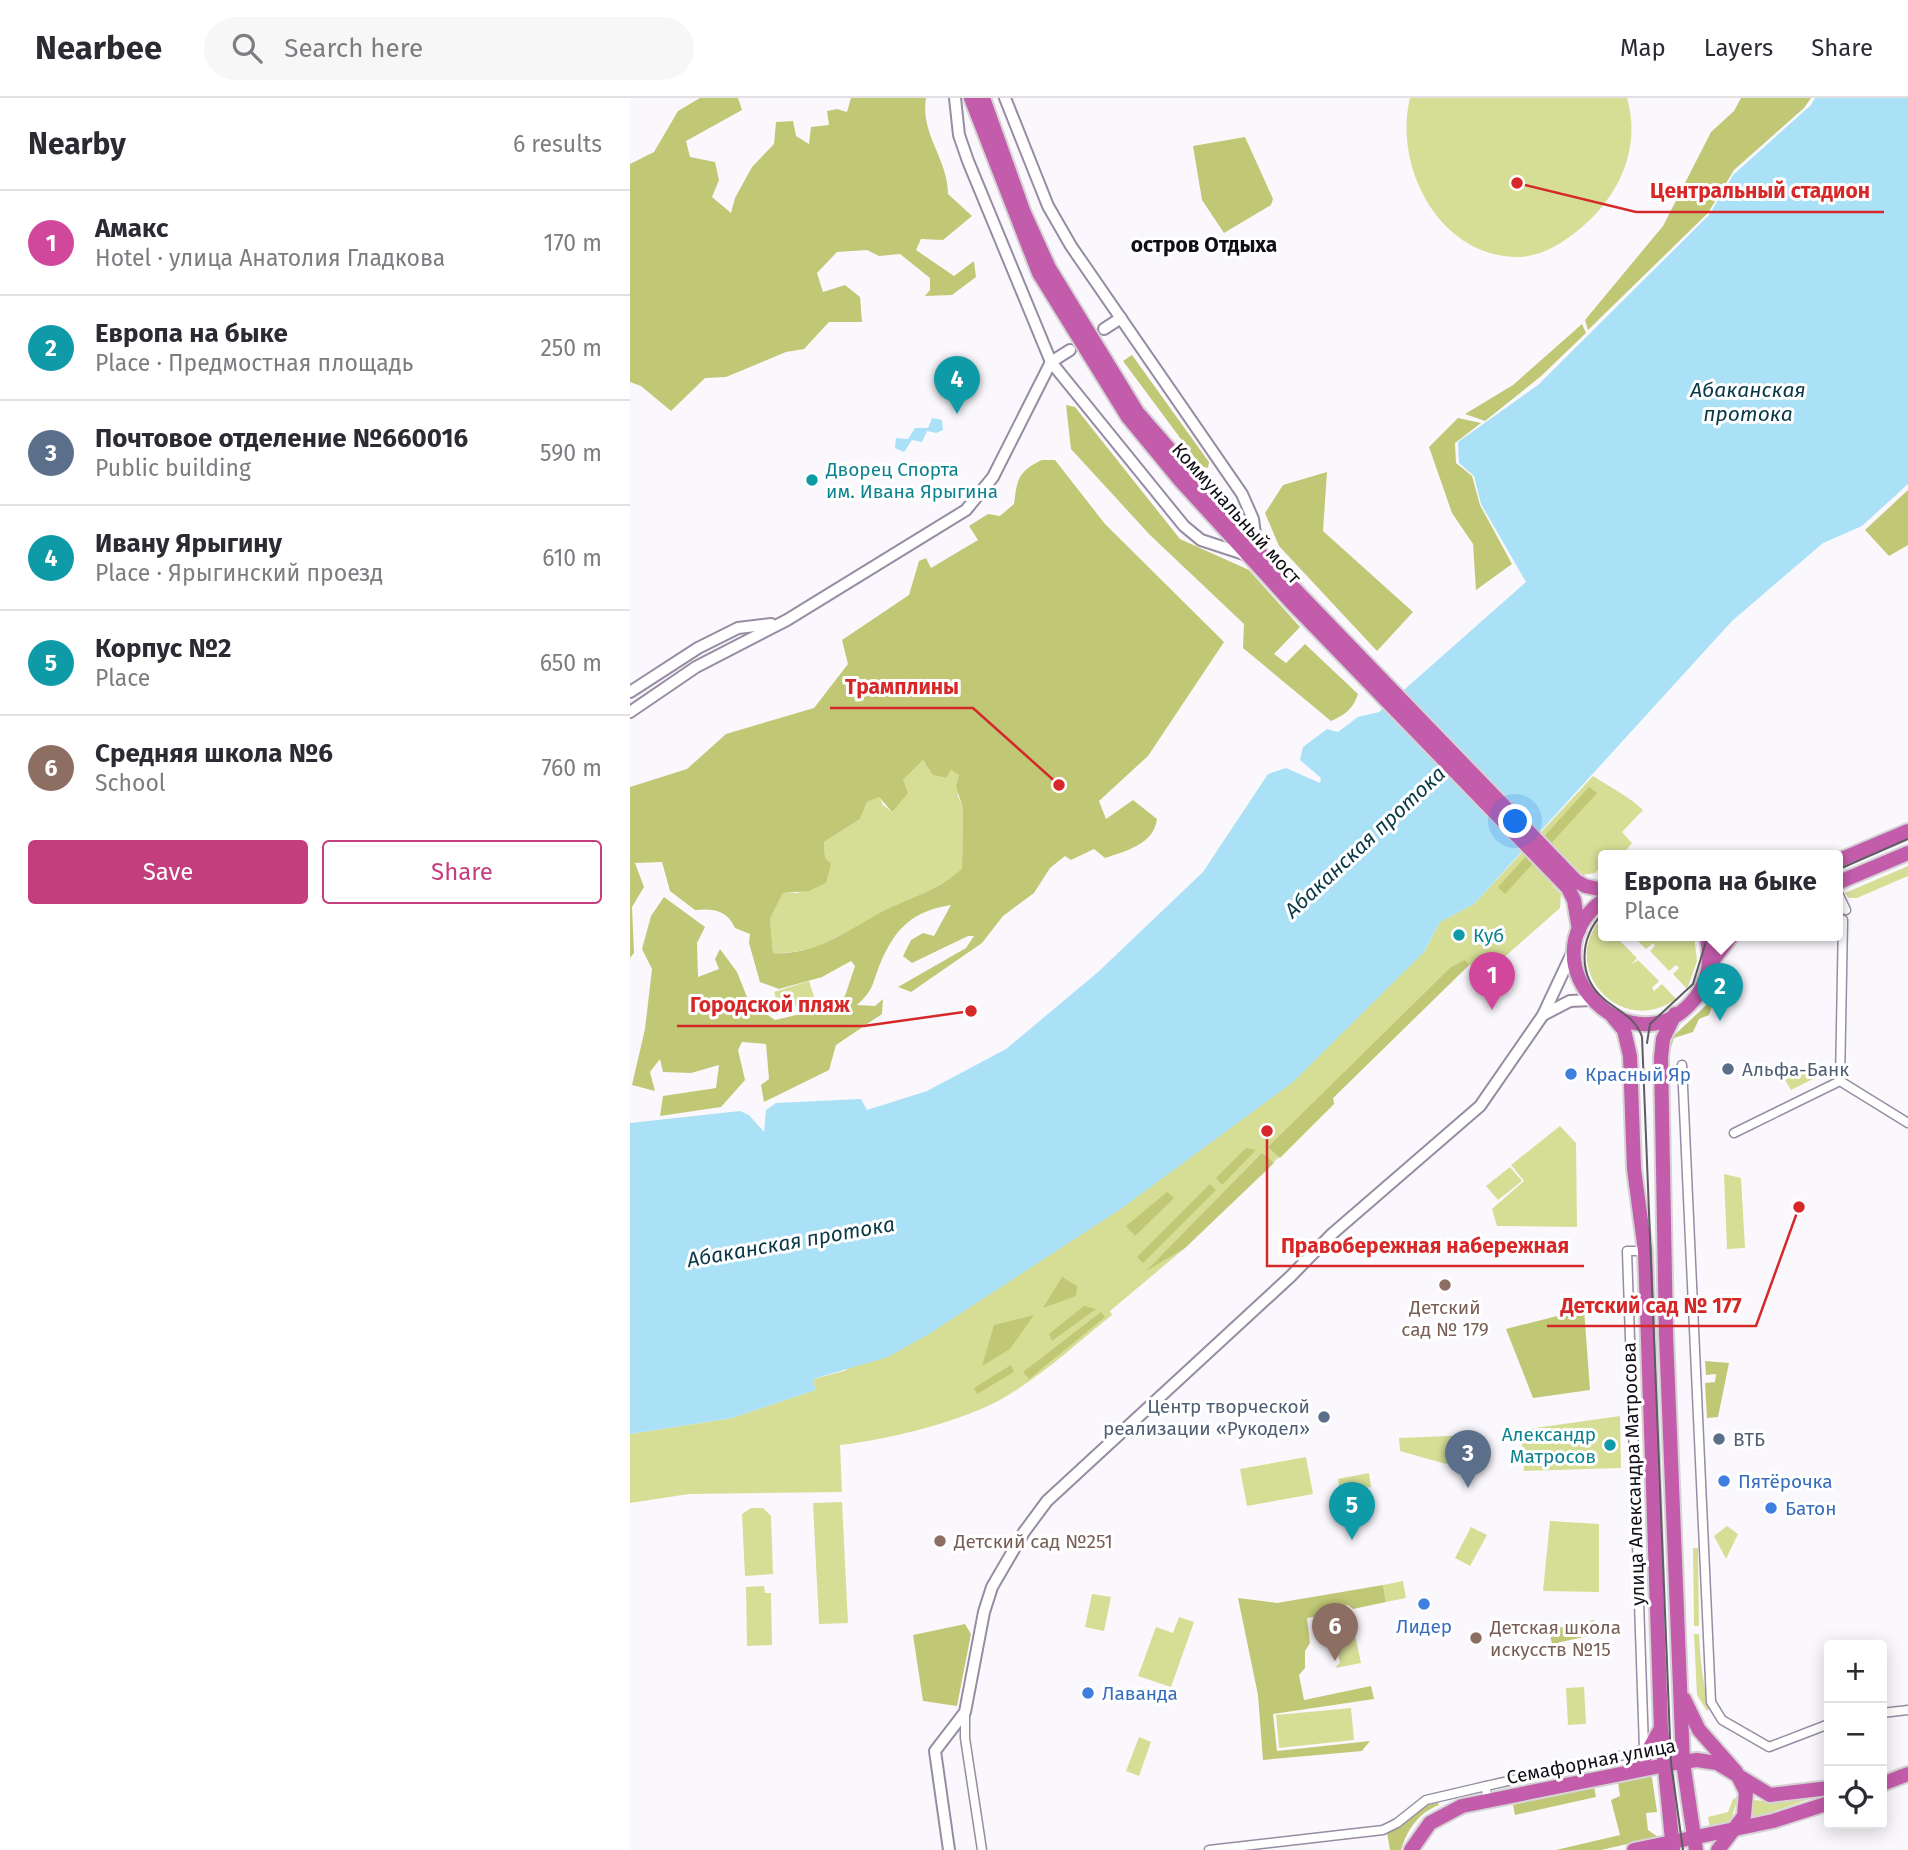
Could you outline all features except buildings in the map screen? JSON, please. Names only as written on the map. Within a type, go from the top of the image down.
[{"type":"highway","name":"Коммунальный мост","points":[[971,98],[1035,263],[1064,316],[1128,417],[1180,480],[1572,885]]},
{"type":"highway","name":"Коммунальный мост","points":[[983,98],[1024,213],[1049,268],[1137,412],[1253,553]]},
{"type":"highway","points":[[1843,858],[1908,831]]},
{"type":"highway","points":[[1843,880],[1908,853]]},
{"type":"highway","points":[[1579,930],[1572,885],[1598,889]]},
{"type":"highway","points":[[1598,905],[1579,930],[1574,949],[1578,980],[1591,1000],[1613,1017],[1644,1023],[1675,1014],[1694,1000],[1709,965],[1727,941]]},
{"type":"highway","points":[[1707,941],[1709,965]]},
{"type":"highway","name":"улица Александра Матросова","points":[[1675,1014],[1663,1040],[1661,1058],[1666,1347],[1683,1762],[1694,1844]]},
{"type":"highway","name":"улица Александра Матросова","points":[[1613,1017],[1624,1030],[1630,1056],[1634,1169],[1645,1251],[1661,1728],[1673,1846]]},
{"type":"highway","points":[[1680,1692],[1699,1730],[1736,1772],[1747,1801],[1744,1816],[1718,1850]]},
{"type":"highway","points":[[1638,1769],[1661,1728]]},
{"type":"highway","name":"Семафорная улица","points":[[1411,1850],[1430,1823],[1462,1807],[1638,1769],[1683,1762],[1708,1761],[1736,1772],[1756,1789],[1770,1795],[1824,1789]]},
{"type":"highway","points":[[1887,1777],[1908,1773]]},
{"type":"highway","points":[[1887,1782],[1908,1773]]},
{"type":"highway","points":[[1634,1850],[1694,1844],[1735,1829],[1773,1821],[1824,1804]]},
{"type":"main road","points":[[955,98],[959,135],[968,161],[1051,362],[1184,526],[1201,540],[1253,553],[1253,519],[1242,494],[1048,206],[1005,98]]},
{"type":"main road","points":[[1104,329],[1121,318]]},
{"type":"main road","points":[[630,712],[706,662],[780,622],[966,510],[993,477],[1051,362],[1070,350]]},
{"type":"main road","points":[[630,692],[698,648],[738,628],[780,622]]},
{"type":"main road","points":[[698,648],[706,662]]},
{"type":"main road","points":[[949,1850],[935,1751],[965,1712],[988,1598],[1010,1555],[1047,1501],[1291,1276],[1332,1234],[1480,1106],[1543,1015],[1574,949]]},
{"type":"main road","points":[[1543,1015],[1570,1001],[1591,1000]]},
{"type":"street","points":[[1843,904],[1846,910]]},
{"type":"street","points":[[1840,1081],[1843,941]]},
{"type":"street","points":[[1682,1065],[1711,1702],[1722,1720],[1769,1747],[1824,1726]]},
{"type":"street","points":[[1840,1081],[1908,1122]]},
{"type":"street","points":[[1734,1133],[1840,1081]]},
{"type":"street","name":"Семафорная улица","points":[[1209,1850],[1382,1830],[1397,1823],[1426,1800],[1637,1752],[1644,1748],[1627,1251],[1645,1251]]},
{"type":"street","points":[[1887,1712],[1908,1710]]},
{"type":"street","points":[[965,1712],[965,1738],[982,1850]]},
{"type":"street","points":[[1486,1786],[1487,1801]]},
{"type":"green space","points":[[700,98],[738,98],[742,110],[686,141],[690,157],[715,162],[719,180],[712,197],[731,213],[735,198],[752,167],[774,144],[776,122],[793,121],[796,136],[809,144],[811,127],[829,125],[827,111],[837,109],[847,112],[851,98],[926,98],[927,123],[944,169],[948,194],[972,216],[943,240],[921,239],[916,250],[954,276],[974,261],[976,277],[952,295],[925,296],[930,290],[930,278],[900,254],[879,256],[867,250],[837,252],[817,273],[823,292],[845,285],[860,297],[862,322],[829,322],[804,349],[786,352],[726,377],[705,378],[671,411],[641,386],[630,382],[630,164],[654,152],[678,111]]},
{"type":"green space","points":[[1410,98],[1627,98],[1631,141],[1627,161],[1609,198],[1595,215],[1562,242],[1524,257],[1490,253],[1465,242],[1445,225],[1428,203],[1416,178],[1409,152],[1407,124]]},
{"type":"green space","points":[[1741,98],[1811,98],[1804,108],[1734,170],[1708,213],[1588,330],[1585,320],[1663,226],[1711,132],[1734,111]]},
{"type":"green space","points":[[1245,137],[1273,199],[1271,205],[1224,233],[1202,200],[1193,146]]},
{"type":"green space","points":[[1582,324],[1586,333],[1540,377],[1485,421],[1465,414],[1513,385]]},
{"type":"green space","points":[[1132,355],[1209,462],[1208,468],[1201,466],[1123,361]]},
{"type":"green space","points":[[1066,405],[1075,407],[1180,539],[1249,570],[1300,627],[1274,654],[1286,663],[1305,644],[1358,694],[1348,711],[1331,721],[1243,648],[1244,624],[1150,535],[1071,449]]},
{"type":"green space","points":[[1458,418],[1481,423],[1455,443],[1456,463],[1472,476],[1480,505],[1512,564],[1476,590],[1473,544],[1452,513],[1429,447]]},
{"type":"green space","points":[[1042,460],[1055,460],[1105,524],[1224,642],[1148,756],[1099,801],[1106,819],[1133,800],[1157,819],[1151,835],[1138,845],[1105,858],[1094,849],[1071,860],[1065,856],[1050,868],[1034,893],[1003,916],[982,943],[911,992],[898,987],[966,948],[974,936],[968,936],[912,963],[903,956],[911,940],[923,933],[934,936],[951,905],[916,917],[892,940],[870,991],[857,1005],[875,1006],[883,999],[882,1014],[836,1045],[829,1070],[764,1102],[761,1085],[769,1079],[766,1044],[742,1042],[738,1050],[745,1080],[721,1107],[660,1116],[663,1096],[716,1088],[719,1065],[691,1073],[663,1072],[660,1059],[650,1072],[655,1091],[632,1085],[645,1029],[652,969],[642,949],[651,916],[664,897],[705,927],[697,943],[698,977],[719,969],[715,959],[720,949],[737,972],[749,1002],[775,1020],[818,1010],[845,996],[855,966],[851,961],[822,977],[779,989],[760,982],[749,943],[750,934],[735,928],[724,914],[708,909],[695,910],[670,891],[662,862],[635,863],[644,887],[632,907],[634,953],[630,958],[630,787],[687,769],[726,734],[814,708],[848,664],[842,640],[909,595],[919,561],[926,558],[931,568],[978,540],[969,526],[988,514],[1000,516],[1014,504],[1016,489],[1023,472]],"holes":[[[923,760],[933,775],[946,778],[951,770],[959,775],[956,786],[963,809],[962,868],[936,887],[887,909],[833,939],[804,950],[773,953],[770,919],[783,893],[809,891],[826,883],[831,864],[825,858],[824,842],[860,819],[867,802],[879,797],[892,812],[908,793],[903,780]]]},
{"type":"green space","points":[[1327,472],[1323,531],[1413,612],[1377,651],[1279,546],[1265,513],[1283,485]]},
{"type":"green space","points":[[1908,490],[1908,545],[1889,556],[1865,530]]},
{"type":"green space","points":[[923,760],[934,775],[945,778],[951,770],[959,775],[958,796],[963,809],[962,868],[936,887],[887,909],[833,939],[804,950],[773,953],[770,919],[783,893],[798,893],[825,858],[824,842],[860,819],[867,802],[879,796],[883,805],[892,812],[903,780]]},
{"type":"green space","points":[[1593,776],[1643,810],[1622,832],[1632,843],[1626,850],[1598,850],[1598,870],[1595,873],[1583,875],[1572,865],[1552,885],[1561,894],[1560,908],[1493,967],[1469,965],[1333,1098],[1334,1104],[1185,1248],[1110,1311],[1112,1315],[1047,1369],[1005,1397],[969,1414],[902,1434],[840,1445],[842,1492],[689,1494],[630,1503],[630,1434],[732,1418],[815,1390],[813,1379],[844,1371],[1027,1268],[1122,1208],[1424,952],[1440,922],[1474,904]]},
{"type":"green space","points":[[1589,787],[1597,793],[1505,894],[1498,887]]},
{"type":"green space","points":[[1908,866],[1908,876],[1857,898],[1849,898],[1845,893]]},
{"type":"green space","points":[[1598,924],[1598,941],[1620,941],[1637,958],[1631,965],[1638,960],[1659,981],[1652,988],[1654,991],[1662,984],[1676,999],[1655,1009],[1634,1010],[1616,1004],[1601,992],[1591,975],[1587,956],[1590,936]]},
{"type":"green space","points":[[1638,941],[1695,941],[1697,961],[1687,989],[1673,974],[1679,968],[1676,965],[1669,971],[1650,951],[1655,946],[1653,943],[1646,949]]},
{"type":"green space","points":[[1465,960],[1469,965],[1333,1098],[1334,1104],[1280,1158],[1268,1147],[1451,967]]},
{"type":"green space","points":[[809,981],[815,1000],[780,1011],[774,992]]},
{"type":"green space","points":[[1715,997],[1709,1015],[1699,1019],[1693,1032],[1674,1038],[1670,1050],[1667,1085],[1667,1042]]},
{"type":"green space","points":[[1802,1069],[1815,1078],[1791,1090],[1785,1080]]},
{"type":"green space","points":[[1560,1126],[1576,1143],[1577,1227],[1497,1226],[1492,1209],[1524,1181],[1511,1165]]},
{"type":"green space","points":[[1246,1148],[1256,1150],[1222,1185],[1216,1178]]},
{"type":"green space","points":[[1262,1153],[1274,1163],[1185,1248],[1146,1271]]},
{"type":"green space","points":[[1510,1167],[1522,1181],[1498,1200],[1486,1186]]},
{"type":"green space","points":[[1724,1174],[1741,1178],[1745,1248],[1727,1249]]},
{"type":"green space","points":[[1210,1184],[1216,1190],[1143,1263],[1137,1257]]},
{"type":"green space","points":[[1167,1192],[1174,1198],[1135,1236],[1126,1226]]},
{"type":"green space","points":[[1062,1277],[1077,1286],[1076,1296],[1043,1308]]},
{"type":"green space","points":[[1084,1306],[1096,1309],[1052,1341],[1049,1334]]},
{"type":"green space","points":[[1584,1309],[1590,1390],[1533,1398],[1506,1329]]},
{"type":"green space","points":[[1101,1312],[1105,1317],[1029,1379],[1023,1372]]},
{"type":"green space","points":[[1034,1315],[1010,1349],[982,1366],[994,1325]]},
{"type":"green space","points":[[1705,1361],[1729,1363],[1718,1417],[1707,1418],[1705,1383],[1715,1382],[1716,1374],[1706,1375]]},
{"type":"green space","points":[[1011,1365],[1014,1372],[977,1394],[974,1388]]},
{"type":"green space","points":[[1620,1416],[1621,1468],[1524,1471],[1521,1430]]},
{"type":"green space","points":[[1473,1435],[1472,1464],[1446,1464],[1400,1451],[1399,1438]]},
{"type":"green space","points":[[1306,1457],[1313,1494],[1247,1506],[1240,1469]]},
{"type":"green space","points":[[1369,1473],[1371,1487],[1340,1493],[1338,1479]]},
{"type":"green space","points":[[842,1502],[848,1623],[819,1624],[813,1503]]},
{"type":"green space","points":[[751,1508],[763,1508],[771,1516],[773,1574],[745,1576],[742,1514]]},
{"type":"green space","points":[[1550,1521],[1599,1524],[1599,1592],[1543,1591]]},
{"type":"green space","points":[[1727,1526],[1738,1534],[1726,1559],[1714,1536]]},
{"type":"green space","points":[[1471,1527],[1487,1535],[1470,1566],[1455,1558]]},
{"type":"green space","points":[[1693,1548],[1698,1548],[1699,1626],[1694,1626]]},
{"type":"green space","points":[[1403,1581],[1406,1598],[1386,1602],[1383,1585]]},
{"type":"green space","points":[[1383,1585],[1386,1602],[1353,1609],[1348,1605],[1338,1607],[1335,1613],[1307,1618],[1310,1643],[1305,1651],[1305,1668],[1299,1675],[1304,1700],[1371,1686],[1374,1699],[1273,1714],[1277,1751],[1370,1741],[1362,1751],[1263,1760],[1258,1695],[1238,1598],[1277,1603]]},
{"type":"green space","points":[[764,1586],[765,1593],[771,1593],[772,1645],[747,1646],[746,1587]]},
{"type":"green space","points":[[1092,1594],[1111,1597],[1104,1631],[1085,1627]]},
{"type":"green space","points":[[1179,1617],[1194,1622],[1171,1687],[1138,1676],[1156,1627],[1173,1633]]},
{"type":"green space","points":[[1594,1620],[1597,1634],[1552,1644],[1549,1630]]},
{"type":"green space","points":[[965,1624],[971,1634],[957,1706],[923,1701],[913,1635]]},
{"type":"green space","points":[[1694,1634],[1699,1634],[1702,1671],[1710,1708],[1707,1711],[1697,1695]]},
{"type":"green space","points":[[1355,1635],[1361,1663],[1335,1668],[1340,1662],[1336,1646],[1330,1640]]},
{"type":"green space","points":[[1584,1687],[1586,1724],[1568,1725],[1566,1688]]},
{"type":"green space","points":[[1351,1708],[1354,1740],[1279,1748],[1276,1715]]},
{"type":"green space","points":[[1139,1737],[1151,1742],[1139,1776],[1126,1771]]},
{"type":"green space","points":[[1649,1776],[1652,1778],[1657,1812],[1646,1813],[1648,1830],[1658,1837],[1601,1850],[1556,1850],[1620,1835],[1611,1800],[1620,1796],[1618,1782]]},
{"type":"green space","points":[[1594,1787],[1596,1797],[1515,1815],[1513,1805]]},
{"type":"green space","points":[[1818,1796],[1752,1819],[1754,1800],[1774,1802]]},
{"type":"green space","points":[[1738,1797],[1731,1820],[1710,1828],[1708,1817],[1728,1812],[1733,1799]]},
{"type":"green space","points":[[1438,1803],[1439,1805],[1414,1823],[1401,1850],[1390,1850],[1387,1833],[1424,1807]]},
{"type":"water","name":"Абаканская протока","points":[[1815,98],[1908,98],[1908,484],[1862,526],[1823,543],[1732,621],[1474,904],[1440,922],[1424,952],[1293,1082],[1122,1208],[929,1334],[888,1357],[813,1379],[815,1390],[732,1418],[630,1434],[630,1123],[740,1111],[749,1115],[764,1132],[766,1110],[776,1103],[861,1099],[867,1110],[927,1091],[1006,1049],[1097,973],[1203,872],[1268,774],[1286,768],[1320,783],[1321,778],[1300,760],[1303,747],[1327,729],[1338,732],[1358,717],[1379,712],[1526,582],[1481,504],[1474,476],[1459,463],[1458,442],[1538,385],[1709,215],[1733,175],[1811,105]]},
{"type":"water","points":[[932,418],[942,420],[943,430],[936,433],[927,431],[922,442],[912,440],[904,452],[895,448],[896,438],[908,439],[915,428],[928,428]]},
{"type":"tram line","points":[[1843,867],[1908,839]]},
{"type":"tram line","points":[[1598,919],[1589,934],[1584,957],[1589,980],[1605,1000],[1632,1020],[1642,1037],[1671,1763],[1683,1850]]},
{"type":"tram line","points":[[1647,1043],[1650,1024],[1693,984],[1706,941]]},
{"type":"place","name":"Центральный стадион","points":[[1517,183]]},
{"type":"place","name":"Ивану Ярыгину","points":[[957,414]]},
{"type":"place","name":"Дворец Спорта им. Ивана Ярыгина","points":[[812,480]]},
{"type":"place","name":"Трамплины","points":[[1059,785]]},
{"type":"place","name":"Куб","points":[[1459,935]]},
{"type":"place","name":"Амакс","points":[[1492,1010]]},
{"type":"place","name":"Городской пляж","points":[[971,1011]]},
{"type":"place","name":"Европа на быке","points":[[1720,1021]]},
{"type":"place","name":"Альфа-Банк","points":[[1728,1069]]},
{"type":"place","name":"Красный Яр","points":[[1571,1074]]},
{"type":"place","name":"Правобережная набережная","points":[[1267,1131]]},
{"type":"place","name":"Детский сад № 177","points":[[1799,1207]]},
{"type":"place","name":"Детский сад № 179","points":[[1445,1285]]},
{"type":"place","name":"Центр творческой реализации «Рукодел»","points":[[1324,1417]]},
{"type":"place","name":"ВТБ","points":[[1719,1439]]},
{"type":"place","name":"Александр Матросов","points":[[1610,1445]]},
{"type":"place","name":"Пятёрочка","points":[[1724,1481]]},
{"type":"place","name":"Почтовое отделение №660016","points":[[1468,1488]]},
{"type":"place","name":"Батон","points":[[1771,1508]]},
{"type":"place","name":"Корпус №2","points":[[1352,1540]]},
{"type":"place","name":"Детский сад №251","points":[[940,1541]]},
{"type":"place","name":"Лидер","points":[[1424,1604]]},
{"type":"place","name":"Детская школа искусств №15","points":[[1476,1638]]},
{"type":"place","name":"Средняя школа №6","points":[[1335,1661]]},
{"type":"place","name":"Лаванда","points":[[1088,1693]]},
{"type":"district","name":"остров Отдыха","points":[[1204,245]]}]
